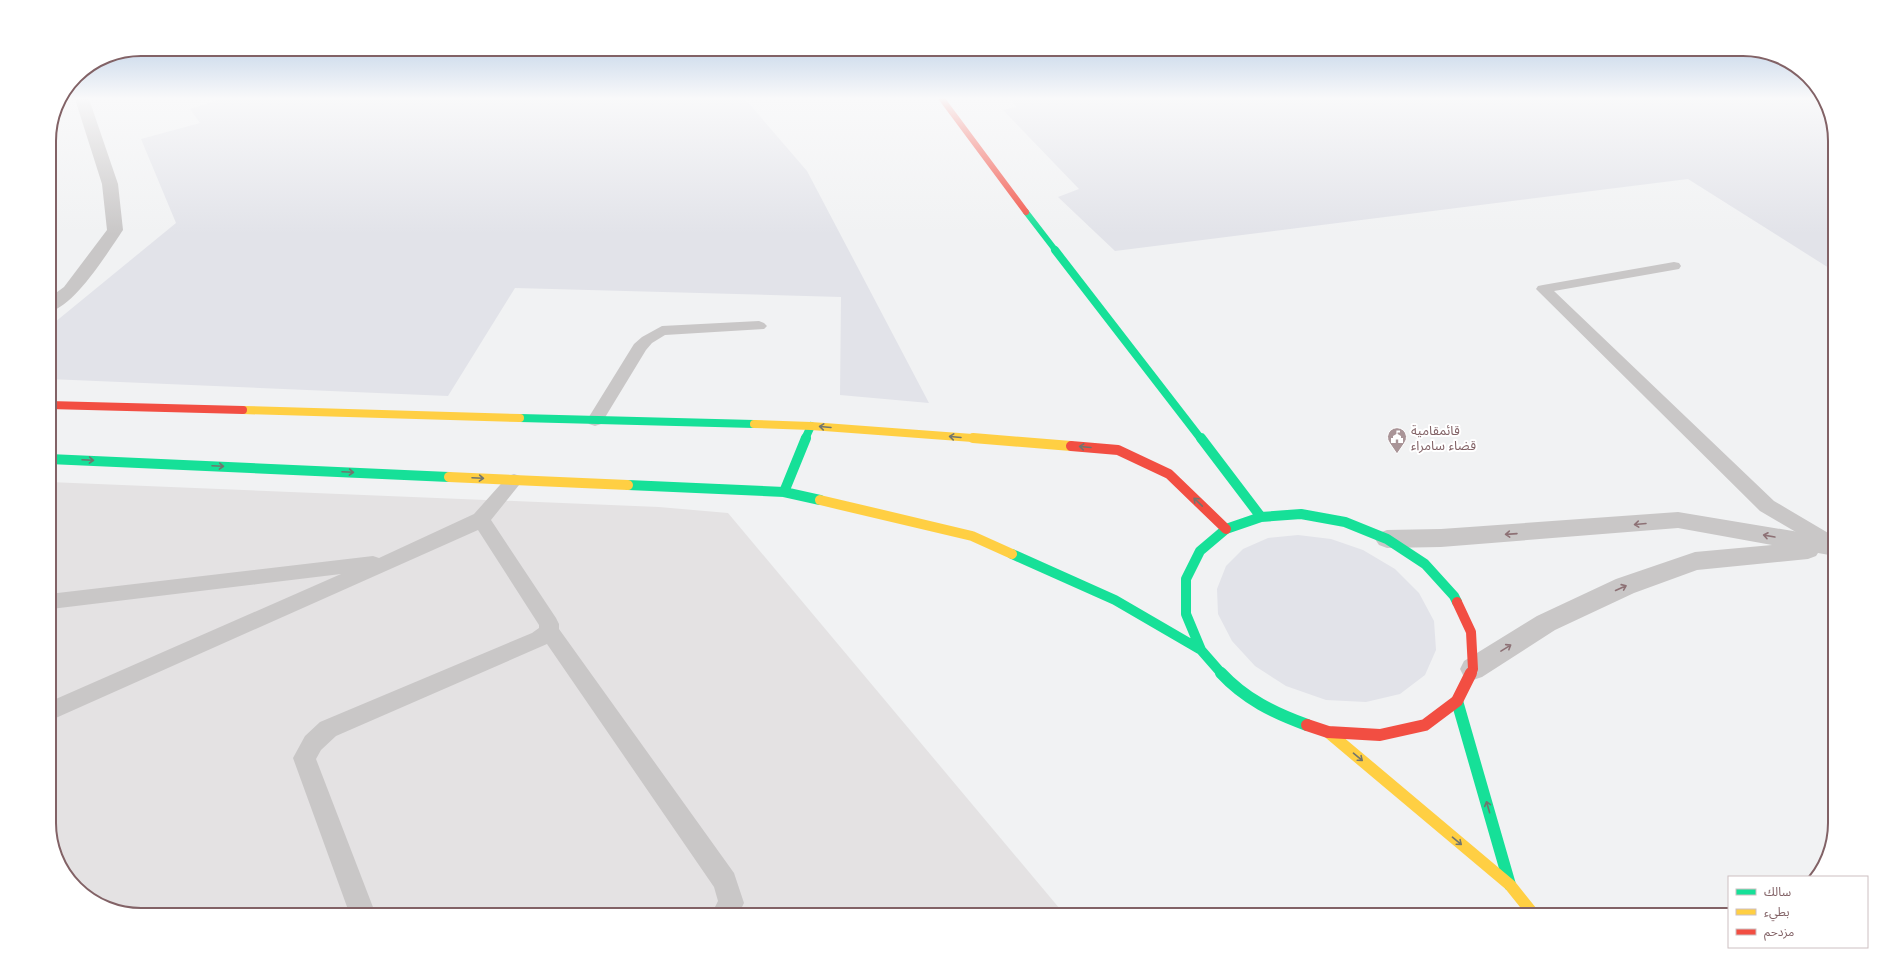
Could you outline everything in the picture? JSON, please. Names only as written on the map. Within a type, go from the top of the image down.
[{"type":"main road","points":[[975,144],[1261,517]]},
{"type":"main road","points":[[56,405],[811,426],[1118,450],[1169,474],[1226,529]]},
{"type":"main road","points":[[784,492],[811,426]]},
{"type":"main road","points":[[56,459],[784,492],[972,536],[1115,600],[1202,650]]},
{"type":"main road","points":[[1301,514],[1345,522],[1387,539],[1425,564],[1454,596],[1471,632],[1473,669],[1457,701],[1425,725],[1380,735],[1328,732],[1276,714],[1232,686],[1202,650],[1186,614],[1186,579],[1200,551],[1226,529],[1261,517],[1301,514]]},
{"type":"main road","points":[[1457,701],[1510,885]]},
{"type":"main road","points":[[1328,732],[1510,885],[1528,908]]},
{"type":"street","points":[[56,302],[70,291],[115,230],[110,184],[97,144]]},
{"type":"street","points":[[1387,539],[1440,538],[1678,520],[1828,546]]},
{"type":"street","points":[[1473,669],[1546,623],[1625,586],[1695,561],[1828,548]]},
{"type":"lane","points":[[1674,266],[1543,289],[1767,506],[1828,543]]},
{"type":"lane","points":[[595,420],[640,347],[647,340],[662,331],[758,326]]},
{"type":"lane","points":[[56,709],[473,524],[481,518],[514,480]]},
{"type":"lane","points":[[481,518],[549,624],[549,632],[725,882],[731,903],[728,908]]},
{"type":"lane","points":[[56,600],[392,560]]},
{"type":"lane","points":[[360,908],[304,758],[313,743],[328,729],[539,639],[549,632]]},
{"type":"shaded area","points":[[143,144],[784,144],[807,171],[929,403],[840,395],[841,297],[515,288],[448,396],[56,379],[56,321],[176,223]]},
{"type":"shaded area","points":[[1036,144],[1828,144],[1828,267],[1688,179],[1115,251],[1058,197],[1079,189]]},
{"type":"shaded area","points":[[56,482],[659,507],[728,513],[1059,908],[141,908],[114,903],[94,894],[77,879],[70,870],[61,850],[56,828]]},
{"type":"shaded area","points":[[1298,535],[1331,539],[1363,550],[1395,569],[1419,593],[1434,621],[1436,650],[1425,675],[1400,694],[1366,702],[1326,700],[1286,686],[1255,666],[1232,641],[1218,614],[1217,589],[1226,566],[1243,549],[1268,538]]},
{"type":"traffic: fast","points":[[1026,212],[1261,517]]},
{"type":"traffic: fast","points":[[520,418],[754,424]]},
{"type":"traffic: fast","points":[[784,492],[811,426]]},
{"type":"traffic: fast","points":[[56,459],[449,477]]},
{"type":"traffic: fast","points":[[628,485],[784,492],[820,500]]},
{"type":"traffic: fast","points":[[1301,514],[1345,522],[1387,539],[1425,564],[1454,596],[1457,602]]},
{"type":"traffic: fast","points":[[1301,514],[1261,517],[1226,529],[1200,551],[1186,579],[1186,614],[1201,650],[1233,686],[1276,714],[1307,725]]},
{"type":"traffic: fast","points":[[1012,554],[1115,600],[1201,650]]},
{"type":"traffic: fast","points":[[1457,701],[1510,885]]},
{"type":"traffic: slow","points":[[243,410],[520,418]]},
{"type":"traffic: slow","points":[[754,424],[811,426],[1071,446]]},
{"type":"traffic: slow","points":[[449,477],[628,485]]},
{"type":"traffic: slow","points":[[820,500],[972,536],[1012,554]]},
{"type":"traffic: slow","points":[[1328,732],[1510,885],[1528,908]]},
{"type":"traffic: jam","points":[[975,144],[1026,212]]},
{"type":"traffic: jam","points":[[56,405],[243,410]]},
{"type":"traffic: jam","points":[[1071,446],[1118,450],[1169,474],[1226,529]]},
{"type":"traffic: jam","points":[[1307,725],[1328,732],[1380,735],[1425,725],[1457,701],[1473,669],[1471,632],[1457,602]]},
{"type":"place","name":"قائمقامية قضاء سامراء","points":[[1397,454]]}]
